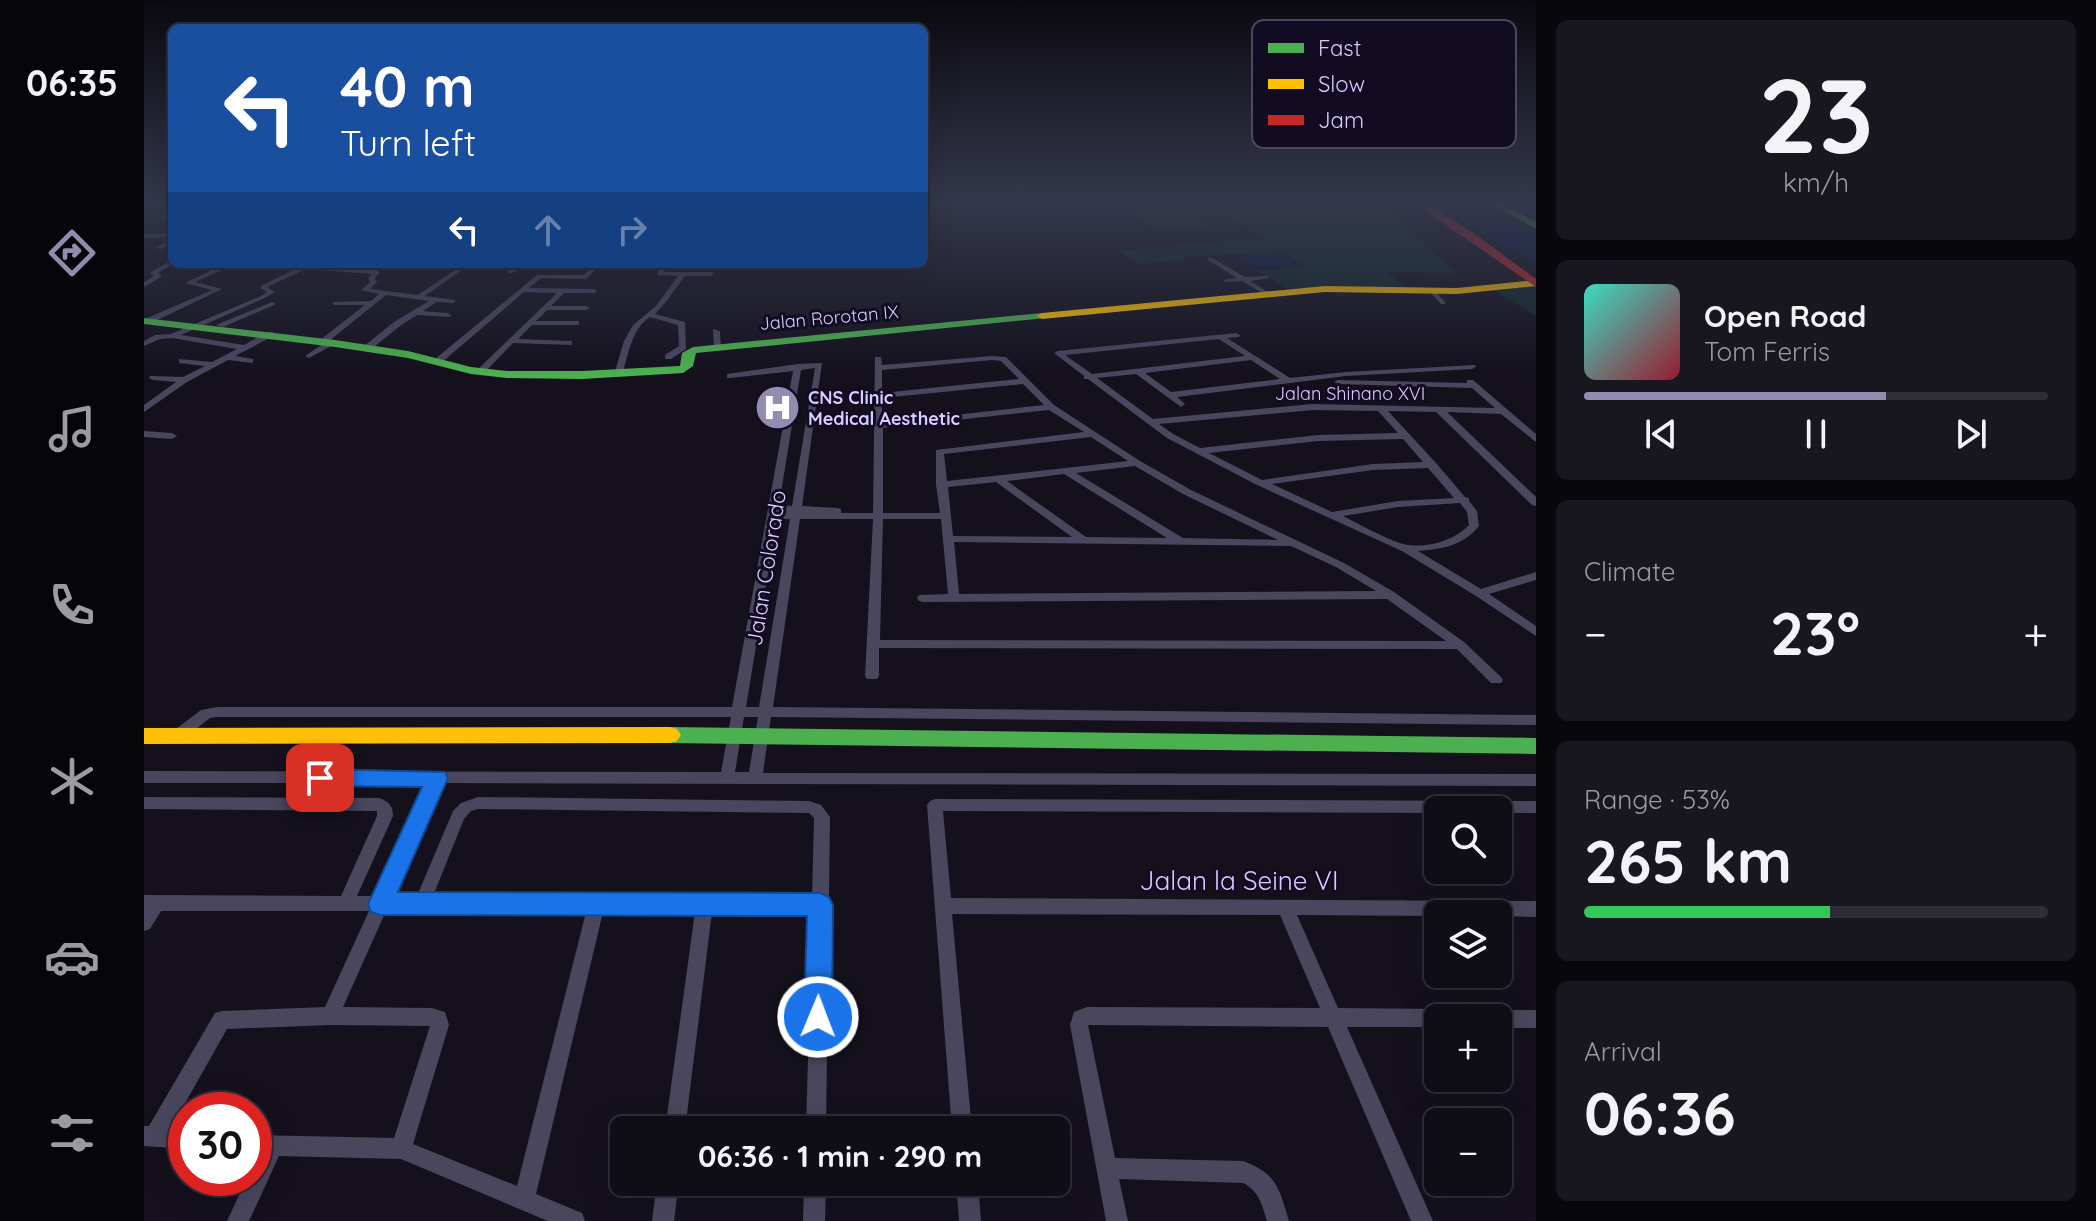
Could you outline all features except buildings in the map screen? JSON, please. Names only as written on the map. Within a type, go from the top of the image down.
[{"type":"street","points":[[1212,260],[1245,279],[1267,285]]},
{"type":"street","points":[[1503,260],[1535,283]]},
{"type":"street","points":[[144,285],[159,276],[153,273],[168,265]]},
{"type":"street","points":[[146,321],[219,288],[188,283],[218,268]]},
{"type":"street","points":[[211,324],[272,292],[263,288],[265,286],[306,268]]},
{"type":"street","points":[[332,268],[377,272]]},
{"type":"street","points":[[383,268],[371,278],[374,282],[364,290],[453,301]]},
{"type":"street","points":[[420,297],[460,269],[454,268]]},
{"type":"street","points":[[510,272],[518,268]]},
{"type":"street","points":[[438,361],[549,268]]},
{"type":"street","points":[[586,277],[594,268]]},
{"type":"street","points":[[660,268],[659,273],[711,274]]},
{"type":"street","points":[[618,375],[635,327],[642,318],[657,310],[662,298],[683,274]]},
{"type":"street","points":[[539,276],[598,278]]},
{"type":"street","points":[[1226,281],[1245,279],[1267,285]]},
{"type":"street","name":"Jalan Rorotan IX","points":[[146,321],[211,324],[282,338],[367,348],[480,372],[618,375],[679,370],[687,366],[691,351],[717,340],[1267,285],[1437,297],[1535,283]]},
{"type":"street","points":[[524,290],[594,291]]},
{"type":"street","points":[[480,372],[562,291]]},
{"type":"street","points":[[309,356],[385,293]]},
{"type":"street","points":[[367,348],[397,324],[436,300]]},
{"type":"street","points":[[335,303],[372,303]]},
{"type":"street","points":[[172,336],[272,304]]},
{"type":"street","points":[[546,308],[586,308]]},
{"type":"street","points":[[417,313],[447,315]]},
{"type":"street","points":[[649,315],[682,324],[683,347],[668,357]]},
{"type":"street","points":[[530,323],[576,323]]},
{"type":"street","points":[[144,409],[184,380],[270,334]]},
{"type":"street","points":[[1236,335],[1059,352],[1087,377],[1150,422],[1198,451],[1406,549],[1480,593],[1536,632]]},
{"type":"street","points":[[144,344],[158,337],[172,336],[242,347]]},
{"type":"street","points":[[1219,336],[1287,380]]},
{"type":"street","points":[[511,341],[569,343]]},
{"type":"street","points":[[226,357],[250,361]]},
{"type":"street","points":[[872,676],[882,515],[878,364],[997,358],[1005,360],[1051,407],[1137,463],[1292,544],[1340,565],[1390,595],[1460,645],[1496,680]]},
{"type":"street","points":[[1087,377],[1251,358]]},
{"type":"street","points":[[182,361],[212,364]]},
{"type":"street","name":"Jalan Colorado","points":[[729,771],[798,366],[819,365],[756,772]]},
{"type":"street","points":[[730,376],[798,366]]},
{"type":"street","points":[[1453,367],[1536,439]]},
{"type":"street","points":[[1169,395],[1287,380],[1472,367]]},
{"type":"street","points":[[1137,371],[1181,404]]},
{"type":"street","points":[[153,378],[184,380]]},
{"type":"street","points":[[1307,379],[1474,386]]},
{"type":"street","points":[[880,396],[1027,381]]},
{"type":"street","points":[[878,426],[1051,407]]},
{"type":"street","name":"Jalan Shinano XVI","points":[[1150,422],[1313,407],[1504,411]]},
{"type":"street","points":[[1380,408],[1472,511],[1474,526],[1465,538],[1444,545],[1406,549]]},
{"type":"street","points":[[1438,409],[1536,503]]},
{"type":"street","points":[[144,434],[172,436]]},
{"type":"street","points":[[954,598],[939,447],[1094,434]]},
{"type":"street","points":[[144,445],[159,435]]},
{"type":"street","points":[[1198,451],[1318,438],[1406,436]]},
{"type":"street","points":[[941,485],[1137,463]]},
{"type":"street","points":[[1261,483],[1373,467],[1433,465]]},
{"type":"street","points":[[1066,471],[1181,542]]},
{"type":"street","points":[[998,479],[1084,541]]},
{"type":"street","points":[[1331,515],[1398,504],[1465,500]]},
{"type":"street","points":[[775,512],[944,516]]},
{"type":"street","points":[[772,531],[793,532]]},
{"type":"street","points":[[947,539],[1292,544]]},
{"type":"street","points":[[1480,593],[1536,576]]},
{"type":"street","points":[[923,598],[1390,595]]},
{"type":"street","points":[[874,644],[1460,645]]},
{"type":"street","points":[[439,735],[447,711]]},
{"type":"street","points":[[177,736],[206,714],[217,712],[1536,720]]},
{"type":"street","points":[[1182,718],[1189,741]]},
{"type":"street","points":[[144,736],[439,735],[1536,746]]},
{"type":"street","points":[[144,777],[437,778],[729,771],[1536,780]]},
{"type":"street","points":[[330,1016],[437,778]]},
{"type":"street","points":[[144,803],[379,804],[385,809],[385,816],[346,903]]},
{"type":"street","points":[[422,904],[458,815],[466,807],[478,803],[816,809],[822,817],[816,1116]]},
{"type":"street","points":[[961,1116],[933,808],[936,805],[1536,807]]},
{"type":"street","points":[[144,923],[150,903],[820,905]]},
{"type":"street","points":[[524,1200],[596,904]]},
{"type":"street","points":[[677,1116],[705,904]]},
{"type":"street","name":"Jalan la Seine VI","points":[[942,906],[1536,909]]},
{"type":"street","points":[[1285,907],[1422,1221]]},
{"type":"street","points":[[149,1136],[222,1020],[330,1016],[438,1019],[440,1025],[401,1149]]},
{"type":"street","points":[[1117,1221],[1079,1025],[1081,1019],[1087,1016],[1424,1018]]},
{"type":"street","points":[[1512,1019],[1536,1019]]},
{"type":"street","points":[[272,1146],[401,1149],[574,1221]]},
{"type":"street","points":[[1106,1168],[1243,1172],[1258,1176],[1269,1191],[1278,1221]]},
{"type":"street","points":[[238,1221],[247,1196]]},
{"type":"street","points":[[663,1221],[666,1196]]},
{"type":"street","points":[[814,1221],[815,1196]]},
{"type":"street","points":[[968,1196],[970,1221]]},
{"type":"green space","points":[[1131,260],[1186,260],[1137,264]]},
{"type":"green space","points":[[1294,260],[1442,260],[1457,273],[1386,272],[1407,288],[1285,288],[1257,271],[1303,266]]},
{"type":"green space","points":[[1536,284],[1536,316],[1492,289]]},
{"type":"water","points":[[1242,260],[1292,260],[1296,265],[1257,268]]},
{"type":"traffic: fast","points":[[144,321],[335,343],[482,372],[557,376],[683,369],[687,366],[688,353],[693,350],[1042,316]]},
{"type":"traffic: fast","points":[[670,735],[1536,746]]},
{"type":"traffic: slow","points":[[1042,316],[1325,289],[1457,291],[1536,283]]},
{"type":"traffic: slow","points":[[144,736],[670,735]]},
{"type":"traffic: jam","points":[[1503,260],[1536,284]]},
{"type":"place","name":"CNS Clinic Medical Aesthetic","points":[[777,408]]},
{"type":"route","points":[[320,778],[437,778],[380,904],[820,905],[818,1017]]}]
